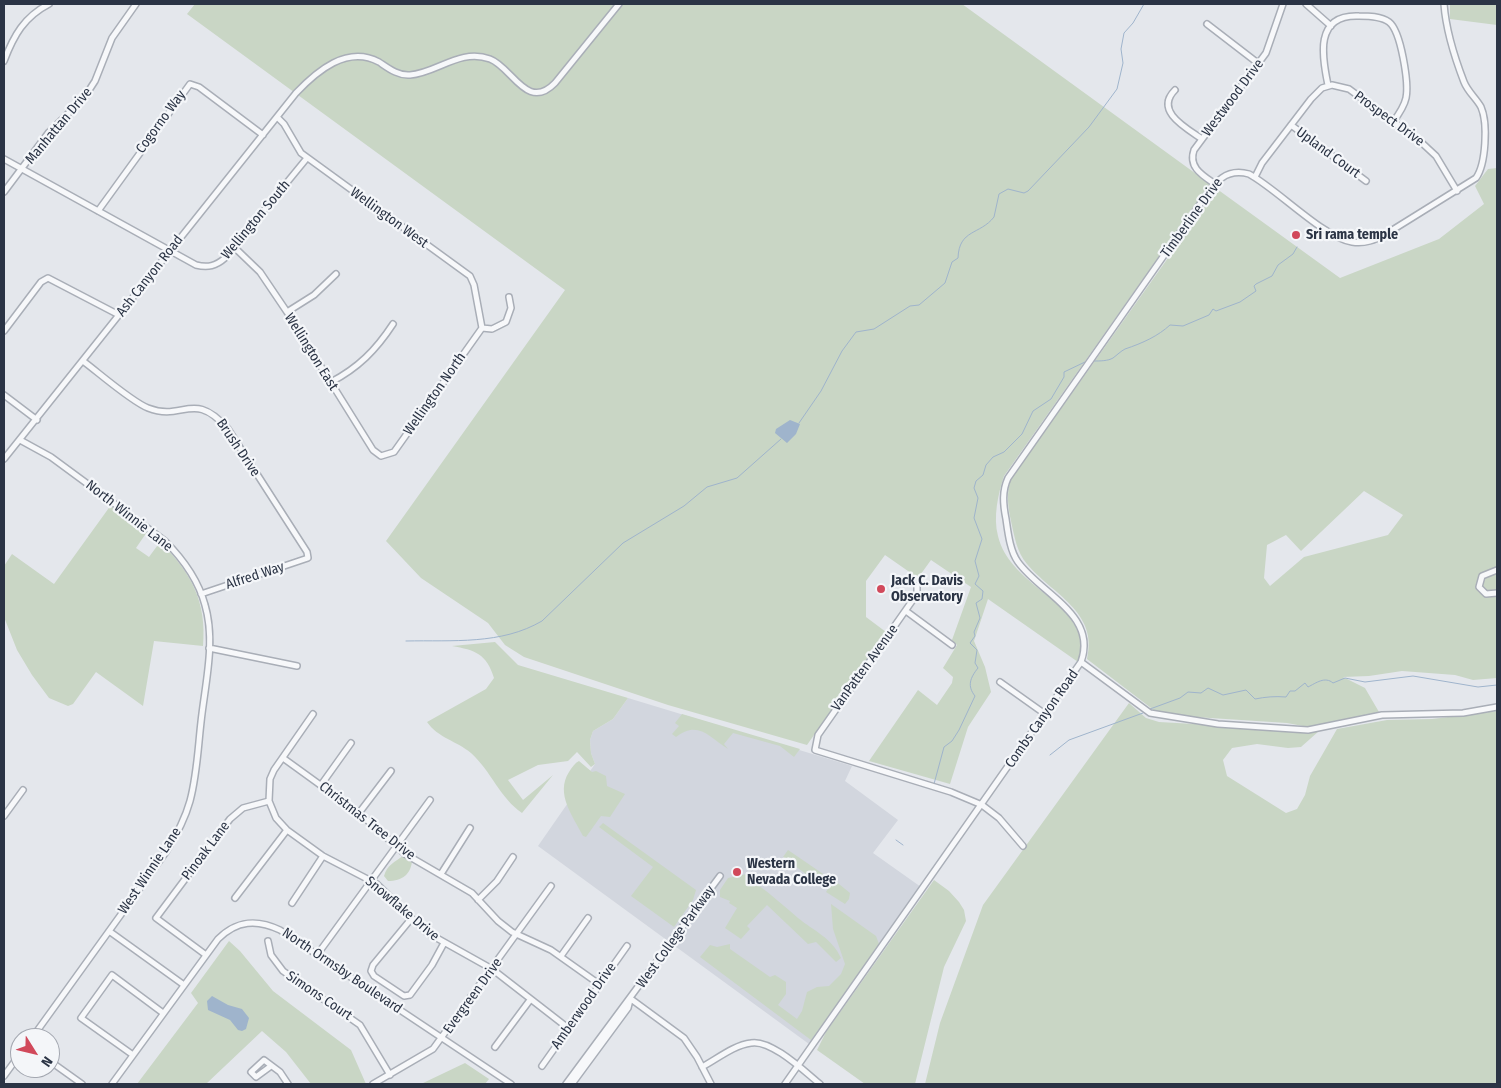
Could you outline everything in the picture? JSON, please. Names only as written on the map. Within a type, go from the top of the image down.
[{"type":"street","points":[[4,61],[14,35],[23,23],[49,4]]},
{"type":"street","name":"Manhattan Drive","points":[[4,192],[49,132],[82,102],[89,91],[112,38],[136,4]]},
{"type":"street","name":"Ash Canyon Road","points":[[4,459],[296,93],[326,67],[353,56],[374,60],[396,73],[405,75],[416,74],[453,59],[484,58],[496,62],[526,90],[543,91],[555,83],[619,4]]},
{"type":"street","name":"Westwood Drive","points":[[1215,184],[1202,175],[1193,164],[1192,157],[1202,139],[1259,64],[1271,43],[1283,4]]},
{"type":"street","points":[[1306,4],[1331,26]]},
{"type":"street","name":"Timberline Drive","points":[[1081,662],[1085,640],[1080,626],[1062,603],[1027,572],[1015,557],[1005,514],[1004,486],[1223,175],[1240,171],[1255,177],[1334,235],[1351,242],[1374,240],[1476,178],[1481,170],[1484,156],[1482,109],[1465,84],[1450,42],[1444,4]]},
{"type":"street","points":[[1255,177],[1262,163],[1311,99],[1328,85],[1322,43],[1331,26],[1347,17],[1380,18],[1395,28],[1400,45],[1407,96],[1405,103],[1393,122]]},
{"type":"street","points":[[1207,24],[1259,64]]},
{"type":"street","name":"Cogorno Way","points":[[98,211],[190,84],[199,87],[263,135]]},
{"type":"street","name":"Prospect Drive","points":[[1328,85],[1348,89],[1428,148],[1457,191]]},
{"type":"street","points":[[1175,90],[1168,100],[1169,112],[1175,120],[1202,139]]},
{"type":"street","name":"Wellington West","points":[[277,117],[284,124],[301,153],[307,158],[470,276],[474,286],[482,328]]},
{"type":"street","name":"Upland Court","points":[[1291,125],[1366,181]]},
{"type":"street","name":"Wellington South","points":[[4,160],[170,249],[196,265],[206,267],[221,262],[307,158]]},
{"type":"street","name":"Wellington East","points":[[234,247],[260,272],[373,450],[386,456]]},
{"type":"street","points":[[287,312],[314,295],[336,274]]},
{"type":"street","points":[[4,331],[41,282],[48,278],[119,315]]},
{"type":"street","points":[[482,328],[492,330],[506,322],[511,308],[509,297]]},
{"type":"street","points":[[331,382],[358,366],[380,345],[393,324]]},
{"type":"street","name":"Wellington North","points":[[386,456],[394,452],[482,328]]},
{"type":"street","name":"Brush Drive","points":[[83,361],[146,407],[167,412],[184,408],[201,408],[217,416],[228,428],[307,552],[308,558]]},
{"type":"street","points":[[4,395],[36,420]]},
{"type":"street","name":"North Winnie Lane","points":[[20,440],[51,457],[165,540],[187,566],[201,594],[208,616],[209,648]]},
{"type":"street","name":"Alfred Way","points":[[201,594],[308,558]]},
{"type":"street","points":[[1497,570],[1488,572],[1479,581],[1479,587],[1486,594],[1497,593]]},
{"type":"street","name":"VanPatten Avenue","points":[[917,586],[917,594],[906,611],[818,735],[815,750],[951,792],[982,805]]},
{"type":"street","points":[[906,611],[952,645]]},
{"type":"street","points":[[209,648],[297,666]]},
{"type":"street","name":"West Winnie Lane","points":[[39,1028],[166,852],[184,820],[194,783],[209,648]]},
{"type":"street","name":"Combs Canyon Road","points":[[786,1084],[1081,662],[1150,713],[1218,724],[1308,730],[1382,715],[1463,712],[1497,707]]},
{"type":"street","points":[[1000,682],[1045,714]]},
{"type":"street","points":[[268,801],[270,779],[313,714]]},
{"type":"street","points":[[321,785],[351,743]]},
{"type":"street","name":"Christmas Tree Drive","points":[[283,758],[359,813],[396,846],[478,900],[498,921],[517,935],[561,956],[599,984]]},
{"type":"street","points":[[359,813],[391,771]]},
{"type":"street","points":[[4,816],[23,790]]},
{"type":"street","points":[[317,955],[430,800]]},
{"type":"street","name":"Snowflake Drive","points":[[268,801],[276,818],[287,830],[323,856],[371,880],[411,919],[444,943],[492,969],[568,1028]]},
{"type":"street","name":"Pinoak Lane","points":[[206,955],[156,918],[230,819],[243,808],[268,801]]},
{"type":"street","points":[[982,805],[999,818],[1023,846]]},
{"type":"street","points":[[441,874],[470,828]]},
{"type":"street","points":[[235,898],[287,830]]},
{"type":"street","points":[[292,902],[323,856]]},
{"type":"street","points":[[478,900],[513,857]]},
{"type":"street","name":"West College Parkway","points":[[566,1084],[621,1008],[631,999],[720,876]]},
{"type":"street","name":"Evergreen Drive","points":[[373,1084],[427,1054],[442,1038],[551,886]]},
{"type":"street","points":[[561,956],[588,918]]},
{"type":"street","points":[[411,919],[373,966],[371,971],[374,976],[404,996],[410,995],[432,965],[444,943]]},
{"type":"street","name":"North Ormsby Boulevard","points":[[112,1084],[224,933],[235,926],[250,922],[267,924],[280,930],[511,1084]]},
{"type":"street","points":[[109,931],[184,985]]},
{"type":"street","name":"Simons Court","points":[[268,942],[271,955],[282,971],[360,1025],[390,1075]]},
{"type":"street","name":"Amberwood Drive","points":[[542,1066],[627,946]]},
{"type":"street","points":[[134,1055],[82,1018],[112,975],[163,1013]]},
{"type":"street","points":[[631,999],[684,1038],[711,1084]]},
{"type":"street","name":"West College Parkway","points":[[572,1084],[628,1008],[631,999]]},
{"type":"street","points":[[495,1047],[530,1000]]},
{"type":"street","points":[[702,1067],[740,1046],[755,1042],[766,1044],[820,1084]]},
{"type":"street","points":[[271,1066],[280,1072],[288,1084]]},
{"type":"street","points":[[60,1068],[82,1084]]},
{"type":"shaded area","name":"Western Nevada College","points":[[628,698],[852,766],[845,781],[898,820],[873,853],[921,887],[809,1044],[538,846],[595,764],[591,753],[590,740],[593,731],[613,719]]},
{"type":"green space","points":[[195,4],[962,4],[1210,184],[1004,476],[1002,483],[998,498],[996,521],[998,536],[1004,552],[1014,566],[1065,612],[1074,624],[1082,642],[1078,662],[988,599],[974,641],[985,667],[991,692],[968,727],[950,784],[869,761],[918,690],[937,705],[952,683],[953,677],[943,668],[957,645],[952,640],[971,587],[931,560],[918,578],[885,555],[866,581],[866,617],[886,632],[807,745],[668,705],[524,657],[505,645],[488,623],[421,578],[386,541],[565,290],[187,14]]},
{"type":"green space","points":[[1450,4],[1497,4],[1497,25],[1450,19]]},
{"type":"green space","points":[[1497,168],[1497,678],[1473,680],[1455,675],[1402,671],[1369,676],[1343,677],[1365,688],[1379,712],[1308,727],[1287,723],[1195,717],[1155,711],[1087,659],[1089,643],[1086,629],[1080,616],[1024,560],[1016,544],[1009,511],[1008,495],[1011,479],[1217,189],[1340,278],[1439,239],[1484,204],[1475,186],[1488,169]],"holes":[[[1364,491],[1403,515],[1388,535],[1304,557],[1270,586],[1264,578],[1267,545],[1286,535],[1301,551]]]},
{"type":"green space","points":[[111,505],[147,532],[136,548],[149,557],[160,542],[188,576],[195,589],[202,615],[204,630],[203,646],[154,641],[143,706],[96,672],[73,704],[68,706],[49,698],[17,650],[4,617],[4,566],[12,554],[54,584]]},
{"type":"green space","points":[[495,642],[518,665],[628,698],[613,719],[593,731],[590,740],[591,753],[595,764],[591,767],[577,752],[568,761],[538,765],[508,780],[523,800],[553,775],[522,813],[501,792],[471,753],[442,736],[427,722],[486,689],[494,678],[488,663],[479,654],[452,646]]},
{"type":"green space","points":[[1129,703],[1146,718],[1159,722],[1319,731],[1301,747],[1288,748],[1257,744],[1232,748],[1223,760],[1227,776],[1286,813],[1297,809],[1305,795],[1310,776],[1337,729],[1387,720],[1432,719],[1497,711],[1497,1084],[925,1084],[940,1023],[983,905]]},
{"type":"green space","points":[[682,714],[800,749],[794,757],[780,746],[733,733],[724,744],[728,749],[709,735],[697,730],[684,732],[676,737],[672,734],[679,726],[675,723]]},
{"type":"green space","points":[[579,761],[592,772],[596,771],[606,776],[607,786],[625,794],[610,817],[601,816],[586,837],[583,836],[570,813],[564,788],[569,772]]},
{"type":"green space","points":[[603,823],[696,890],[693,900],[674,927],[631,896],[653,867],[599,827]]},
{"type":"green space","points":[[788,850],[832,880],[826,889],[783,857]]},
{"type":"green space","points":[[404,855],[412,859],[408,873],[398,880],[388,881],[384,876],[387,869]]},
{"type":"green space","points":[[756,872],[755,881],[758,885],[828,940],[841,958],[836,962],[816,942],[808,944],[767,905],[747,926],[750,929],[741,939],[725,928],[737,908],[729,903],[730,901],[720,897],[720,890],[728,878]]},
{"type":"green space","points":[[834,880],[850,893],[849,899],[845,904],[826,892]]},
{"type":"green space","points":[[934,880],[949,891],[959,902],[964,910],[966,921],[944,967],[915,1084],[865,1084],[817,1050],[826,1032]]},
{"type":"green space","points":[[831,904],[876,936],[879,944],[869,962],[811,1040],[700,957],[710,945],[717,947],[730,944],[730,949],[770,977],[775,975],[786,982],[786,994],[778,1005],[797,1019],[802,1011],[807,992],[817,987],[829,986],[841,974],[845,964],[833,929]]},
{"type":"green space","points":[[229,941],[240,951],[273,991],[351,1050],[366,1084],[311,1084],[286,1052],[262,1031],[206,1084],[137,1084],[198,1003],[191,993]]},
{"type":"green space","points":[[465,1063],[489,1079],[485,1084],[421,1084]]},
{"type":"water","points":[[790,420],[800,424],[796,434],[787,443],[775,433],[776,429]]},
{"type":"water","points":[[212,996],[228,1005],[242,1009],[249,1018],[246,1029],[238,1030],[230,1020],[208,1010],[207,1001]]},
{"type":"waterway","points":[[799,423],[821,391],[842,351],[856,332],[874,329],[910,306],[919,305],[945,283],[952,262],[958,258],[962,242],[971,233],[983,227],[994,217],[999,194],[1008,189],[1024,193],[1028,191],[1089,127],[1117,89],[1123,63],[1121,49],[1124,33],[1133,23],[1144,4]]},
{"type":"waterway","points":[[1094,361],[1111,359],[1125,349],[1155,336],[1170,325],[1183,326],[1209,315],[1213,309],[1216,311],[1240,302],[1256,291],[1254,286],[1256,284],[1272,276],[1278,265],[1293,254],[1297,247]]},
{"type":"waterway","points":[[934,784],[944,747],[952,741],[959,730],[975,696],[970,685],[971,679],[978,668],[975,663],[977,650],[970,643],[975,636],[974,632],[980,618],[976,603],[982,599],[983,591],[975,584],[979,576],[975,561],[982,539],[974,518],[978,498],[974,488],[976,481],[983,475],[986,465],[993,457],[1004,452],[1022,434],[1033,411],[1051,399],[1064,377],[1064,372],[1085,362]]},
{"type":"waterway","points":[[406,641],[459,641],[493,638],[526,629],[542,621],[623,543],[684,506],[707,487],[737,478],[781,439]]},
{"type":"waterway","points":[[1150,709],[1180,698],[1188,692],[1201,693],[1208,688],[1223,695],[1246,690],[1255,699],[1286,697],[1290,691],[1295,691],[1305,683],[1308,687],[1320,681],[1327,680],[1333,683],[1345,678],[1365,682],[1413,676],[1478,687],[1497,685]]},
{"type":"waterway","points":[[1050,755],[1069,740],[1143,713]]},
{"type":"waterway","points":[[896,840],[903,845]]},
{"type":"place","name":"Sri rama temple","points":[[1296,235]]},
{"type":"place","name":"Jack C. Davis Observatory","points":[[881,589]]},
{"type":"place","name":"Western Nevada College","points":[[737,872]]}]
